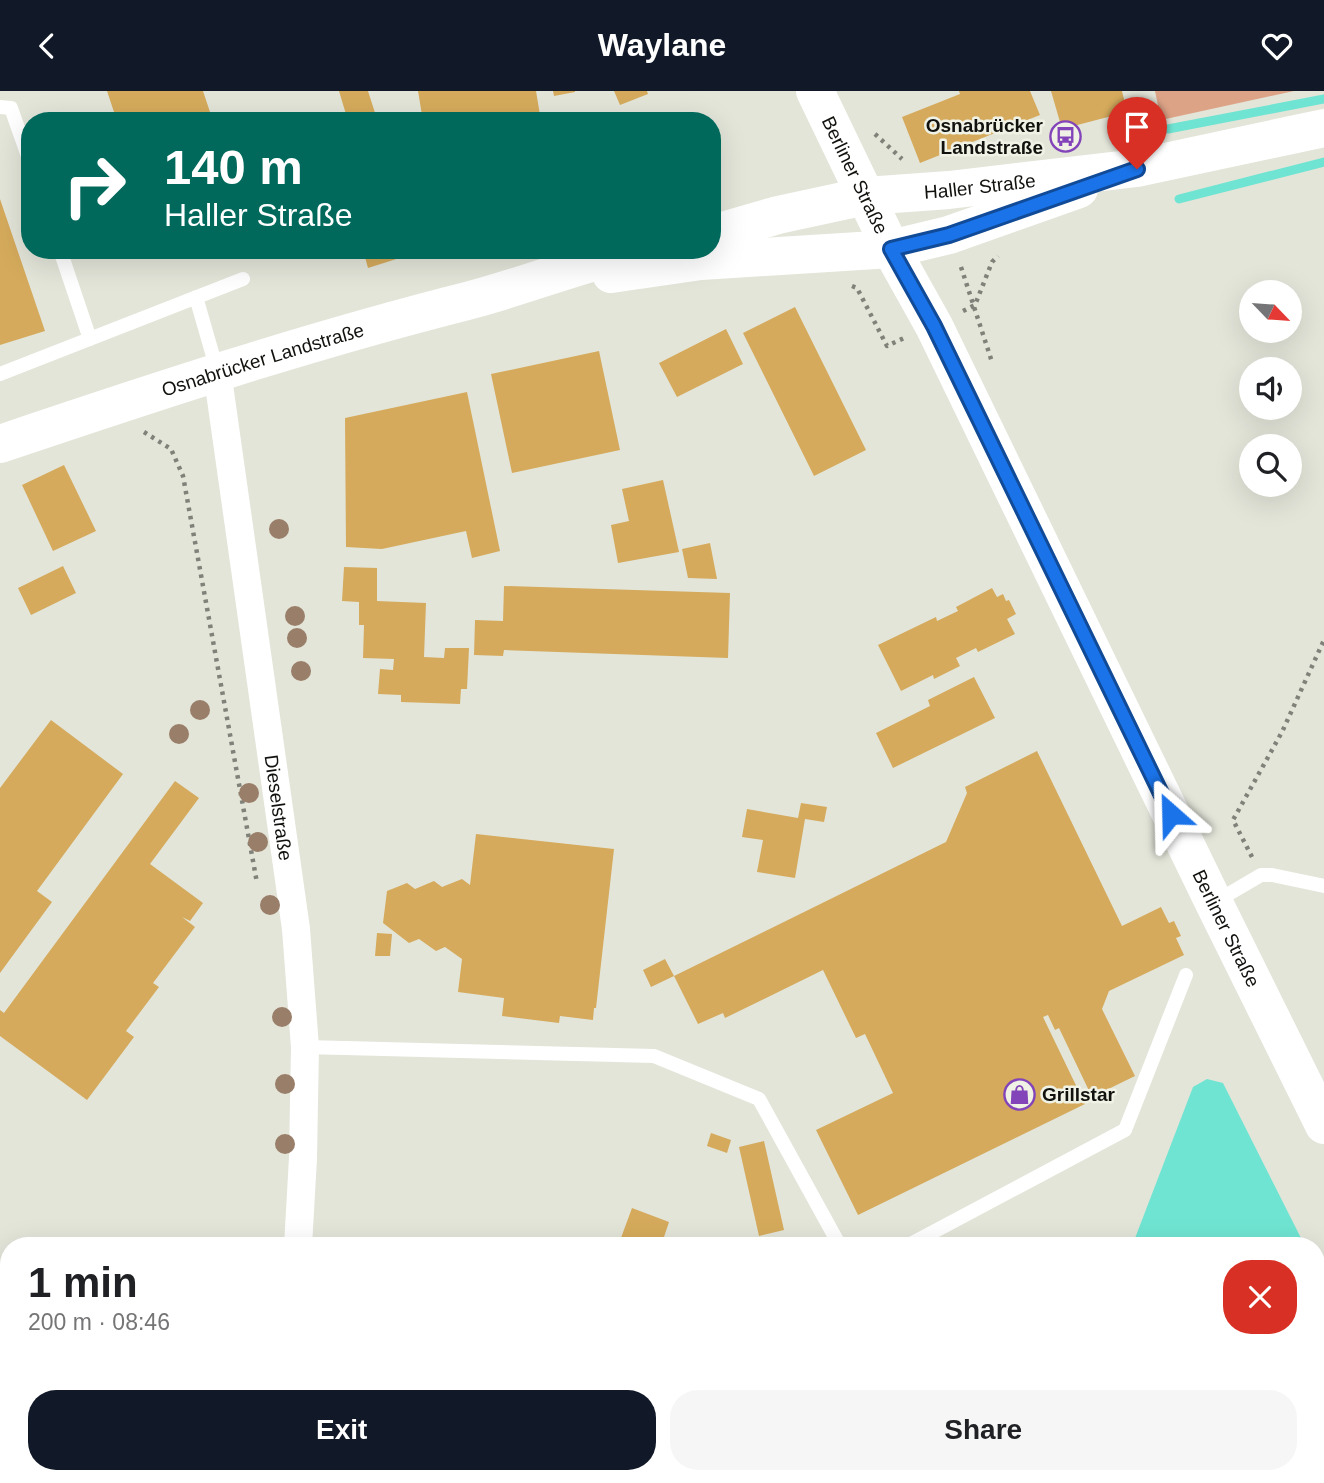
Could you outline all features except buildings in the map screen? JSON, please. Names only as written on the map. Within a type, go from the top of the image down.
[{"type":"street","name":"Berliner Straße","points":[[816,91],[891,249],[934,326],[1324,1125]]},
{"type":"street","name":"Haller Straße","points":[[866,196],[949,190],[1137,169],[1324,128]]},
{"type":"street","name":"Haller Straße","points":[[891,249],[949,235],[1137,169]]},
{"type":"street","points":[[721,231],[778,215],[866,196]]},
{"type":"street","name":"Osnabrücker Landstraße","points":[[530,282],[605,275],[701,261],[891,249]]},
{"type":"street","name":"Osnabrücker Landstraße","points":[[0,444],[217,371],[602,259]]},
{"type":"street","name":"Dieselstraße","points":[[217,371],[296,929],[305,1047],[299,1237]]},
{"type":"lane","points":[[0,107],[11,108],[21,136]]},
{"type":"lane","points":[[63,259],[90,339]]},
{"type":"lane","points":[[0,374],[243,279]]},
{"type":"lane","points":[[196,297],[217,371]]},
{"type":"lane","points":[[1214,903],[1261,876],[1272,875],[1324,886]]},
{"type":"lane","points":[[924,1237],[1125,1130],[1186,975]]},
{"type":"lane","points":[[305,1047],[654,1056],[759,1099],[835,1237]]},
{"type":"path","points":[[869,123],[874,134],[903,160]]},
{"type":"path","points":[[845,283],[857,288],[887,346],[975,305],[992,263],[1000,254]]},
{"type":"path","points":[[150,424],[138,428],[171,449],[183,476],[260,897]]},
{"type":"path","points":[[1261,876],[1233,820],[1283,732],[1324,639]]},
{"type":"shaded area","points":[[1155,91],[1294,91],[1161,120]]},
{"type":"water","points":[[1207,1079],[1223,1083],[1300,1237],[1135,1237],[1193,1087]]},
{"type":"waterway","points":[[1168,129],[1324,99]]},
{"type":"waterway","points":[[1179,199],[1324,162]]},
{"type":"place","name":"Osnabrücker Landstraße","points":[[1066,136]]},
{"type":"place","name":"Grillstar","points":[[1019,1094]]},
{"type":"route","points":[[1137,169],[949,235],[891,249],[934,326],[1171,814]]}]
